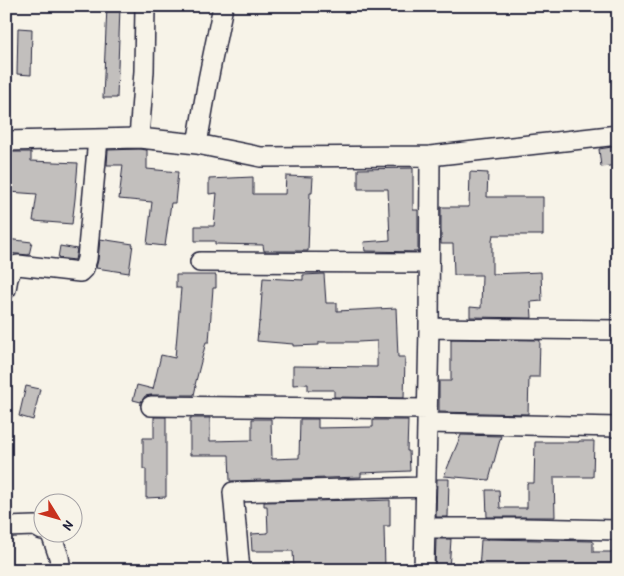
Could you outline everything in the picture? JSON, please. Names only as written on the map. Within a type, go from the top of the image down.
[{"type":"street","points":[[139,138],[144,71],[145,6]]},
{"type":"street","points":[[197,144],[222,6]]},
{"type":"street","points":[[6,141],[139,138],[197,144],[261,157],[430,156],[618,135]]},
{"type":"street","points":[[6,289],[13,266],[18,264],[80,272],[84,268],[87,259],[98,139]]},
{"type":"street","points":[[424,570],[430,156]]},
{"type":"street","points":[[200,262],[429,263]]},
{"type":"street","points":[[429,328],[618,330]]},
{"type":"street","points":[[151,406],[427,416],[618,427]]},
{"type":"street","points":[[240,570],[233,492],[426,487]]},
{"type":"street","points":[[6,527],[32,526]]},
{"type":"street","points":[[425,528],[618,530]]},
{"type":"street","points":[[54,544],[61,570]]},
{"type":"building","points":[[107,6],[120,6],[117,98],[103,98]]},
{"type":"building","points":[[18,28],[32,29],[31,75],[17,74]]},
{"type":"building","points":[[618,146],[618,165],[601,167],[599,149]]},
{"type":"building","points":[[108,150],[147,150],[147,169],[178,172],[175,203],[171,203],[165,246],[147,244],[152,202],[119,199],[123,165],[107,165]]},
{"type":"building","points":[[12,152],[31,152],[31,161],[78,163],[72,224],[33,221],[37,194],[9,192]]},
{"type":"building","points":[[413,168],[413,210],[418,210],[418,252],[365,251],[364,242],[390,240],[388,189],[358,189],[358,169]]},
{"type":"building","points":[[470,172],[488,173],[487,197],[543,197],[543,235],[493,235],[492,240],[492,274],[541,272],[542,301],[531,302],[532,318],[470,317],[470,307],[481,308],[482,275],[454,275],[453,244],[441,244],[441,207],[469,207]]},
{"type":"building","points":[[286,176],[313,177],[312,193],[310,193],[308,251],[264,251],[263,245],[215,244],[215,241],[195,241],[195,226],[214,226],[217,193],[209,194],[209,179],[253,177],[253,194],[285,194]]},
{"type":"building","points":[[6,239],[32,242],[29,255],[6,253]]},
{"type":"building","points":[[100,239],[133,244],[129,273],[96,268]]},
{"type":"building","points":[[60,246],[77,249],[75,260],[58,258]]},
{"type":"building","points":[[324,274],[326,303],[337,303],[337,311],[396,308],[398,357],[405,357],[404,398],[334,397],[334,390],[308,390],[308,384],[293,385],[293,366],[377,367],[377,341],[319,342],[319,345],[293,346],[293,344],[257,341],[263,278],[303,280],[303,275]]},
{"type":"building","points":[[176,275],[216,275],[216,288],[213,288],[209,342],[206,342],[194,395],[151,395],[145,396],[141,402],[133,400],[137,385],[153,389],[161,355],[175,358],[181,288],[176,288]]},
{"type":"building","points":[[451,339],[540,340],[539,377],[529,377],[528,414],[439,412],[439,381],[451,381]]},
{"type":"building","points":[[26,386],[40,389],[33,420],[19,416]]},
{"type":"building","points":[[154,417],[166,417],[166,497],[146,498],[146,469],[143,469],[143,438],[154,438]]},
{"type":"building","points":[[190,418],[210,418],[210,441],[252,440],[252,419],[271,419],[272,459],[299,458],[300,419],[318,419],[318,428],[373,427],[373,420],[408,420],[407,451],[409,451],[410,471],[361,473],[361,477],[230,481],[229,455],[190,455]]},
{"type":"building","points":[[461,435],[501,436],[489,480],[444,476]]},
{"type":"building","points":[[594,441],[593,477],[554,477],[555,517],[487,517],[486,490],[499,490],[500,508],[527,508],[527,483],[534,483],[535,442]]},
{"type":"building","points":[[437,479],[449,479],[448,517],[436,517]]},
{"type":"building","points":[[390,500],[390,526],[384,526],[385,570],[294,570],[293,551],[252,551],[251,534],[268,533],[267,506],[264,506],[264,502]]},
{"type":"building","points":[[436,539],[451,539],[449,570],[435,570]]},
{"type":"building","points":[[481,540],[593,541],[593,552],[618,552],[618,570],[479,570]]}]
